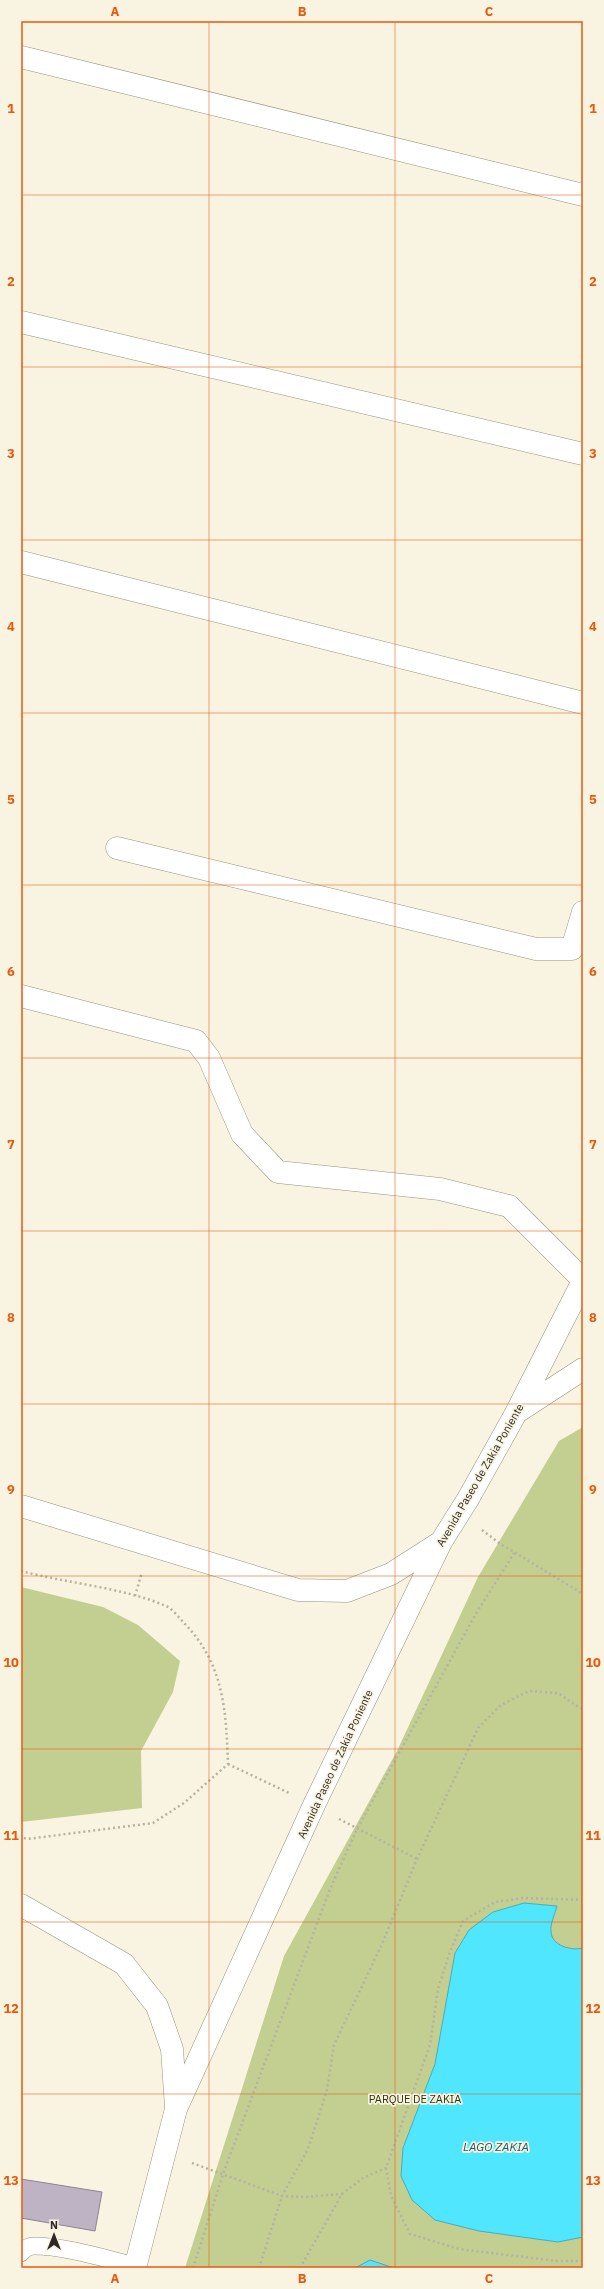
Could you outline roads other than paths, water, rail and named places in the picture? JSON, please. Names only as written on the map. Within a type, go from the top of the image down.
[{"type":"street","points":[[21,57],[583,196]]},
{"type":"street","points":[[21,322],[583,454]]},
{"type":"street","points":[[21,562],[583,703]]},
{"type":"street","points":[[118,848],[536,949],[578,951],[583,912]]},
{"type":"street","points":[[21,996],[196,1041],[209,1058],[242,1134],[278,1172],[440,1189],[509,1206],[583,1280]]},
{"type":"street","name":"Avenida Paseo de Zakia Poniente","points":[[136,2267],[176,2109],[314,1805],[441,1542],[468,1499],[516,1413],[583,1280]]},
{"type":"street","points":[[516,1413],[583,1369]]},
{"type":"street","points":[[21,1506],[298,1590],[346,1591],[391,1574],[441,1542]]},
{"type":"street","points":[[21,1905],[124,1964],[157,2006],[172,2050],[176,2109]]},
{"type":"lane","points":[[21,2253],[25,2249],[33,2246],[70,2252],[136,2267]]},
{"type":"water","name":"LAGO ZAKIA","points":[[524,1903],[557,1906],[551,1928],[554,1940],[558,1944],[568,1948],[583,1948],[583,2237],[558,2242],[479,2231],[435,2220],[412,2200],[401,2176],[403,2148],[435,2064],[455,1953],[469,1930],[493,1912]]},
{"type":"water","points":[[370,2260],[394,2268],[355,2268]]},
{"type":"park label","name":"PARQUE DE ZAKIA","points":[[415,2099]]}]
